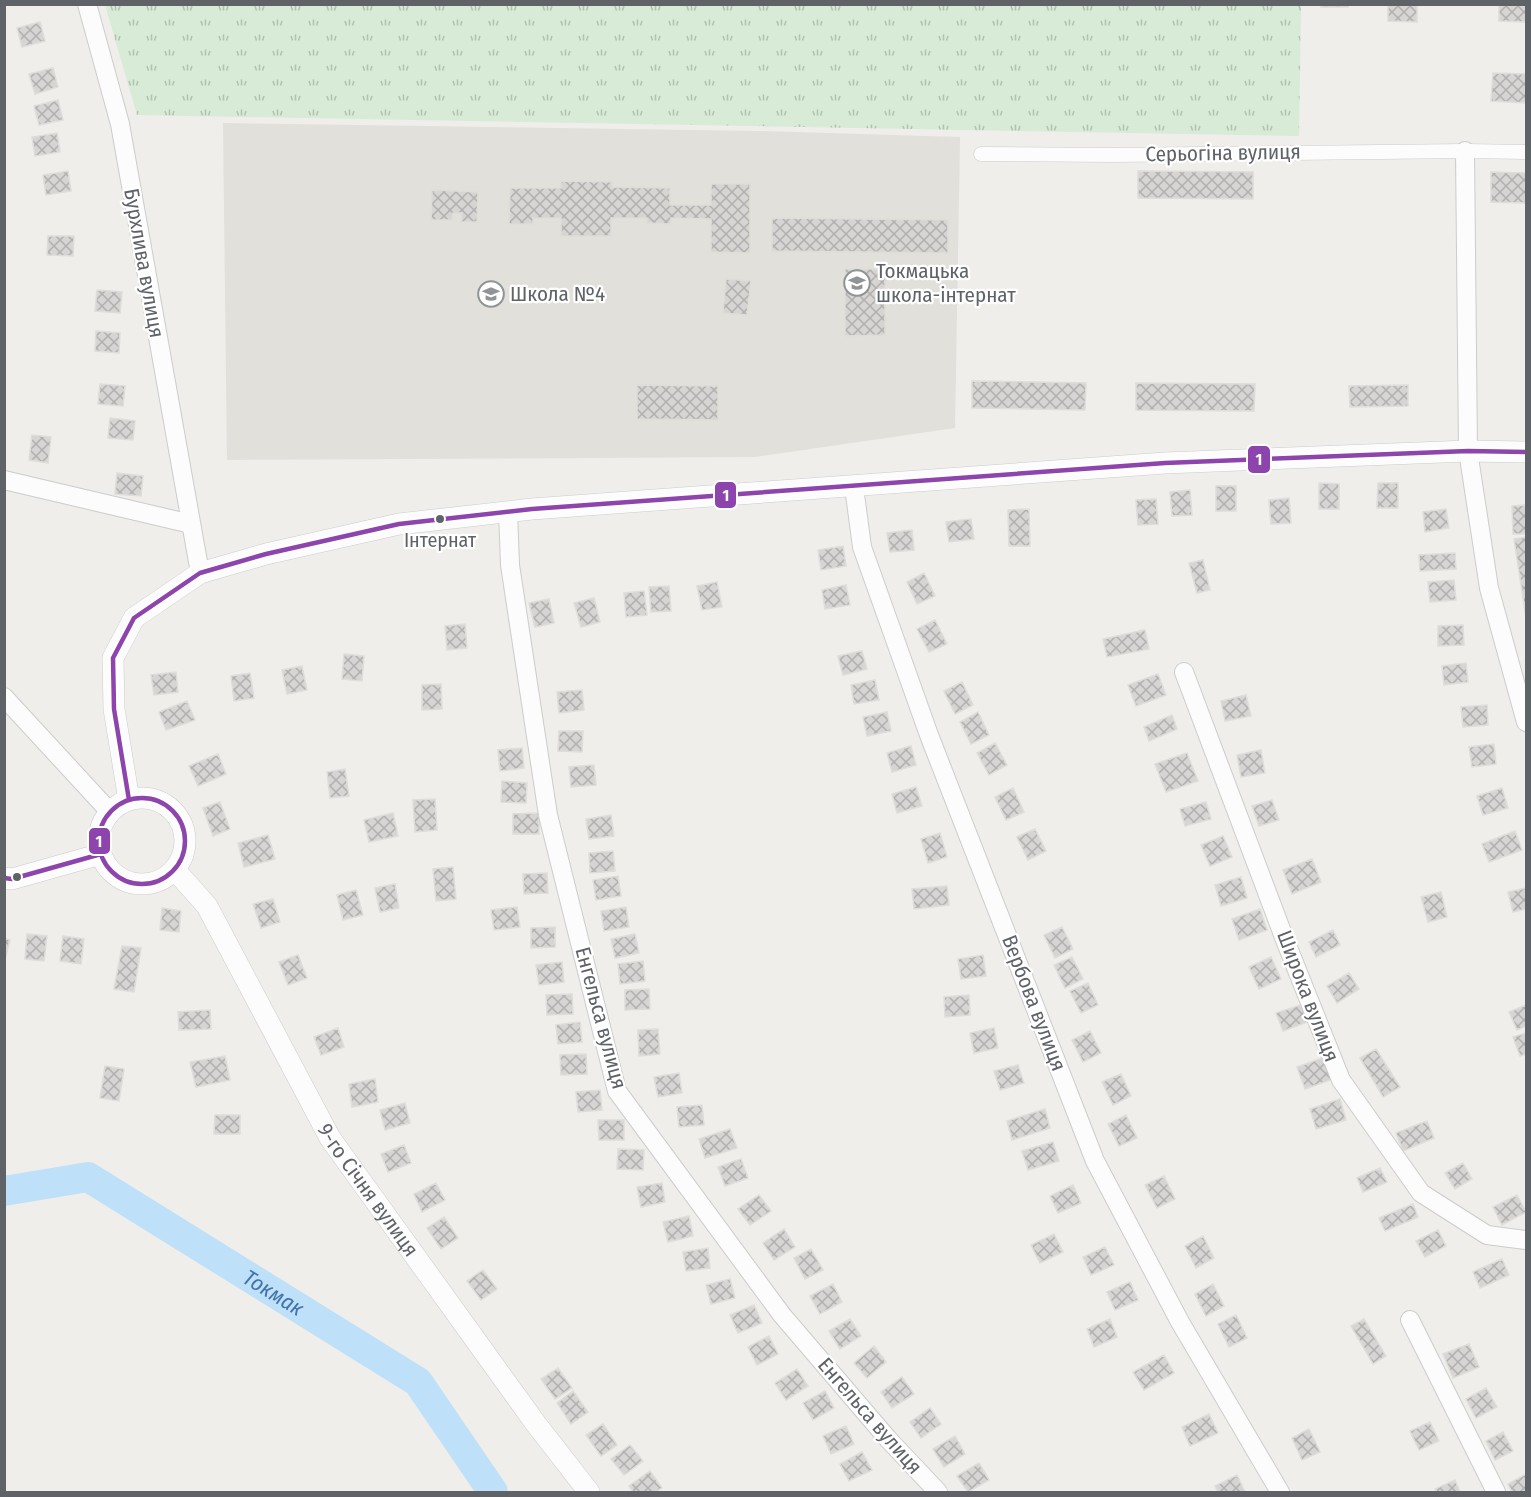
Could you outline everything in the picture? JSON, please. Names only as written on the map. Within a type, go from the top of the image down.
[{"type":"street","name":"Бурхлива вулиця","points":[[87,4],[120,124],[200,573]]},
{"type":"street","points":[[1465,151],[1468,451],[1489,588],[1527,722]]},
{"type":"street","name":"Серьогіна вулиця","points":[[981,154],[1527,152]]},
{"type":"street","points":[[129,800],[114,709],[113,658],[134,618],[200,573],[266,554],[399,524],[508,512],[1165,463],[1468,451],[1527,452]]},
{"type":"street","points":[[4,480],[191,524]]},
{"type":"street","name":"Вербова вулиця","points":[[854,487],[862,547],[925,724],[1095,1161],[1180,1322],[1280,1492]]},
{"type":"street","name":"Енгельса вулиця","points":[[508,512],[510,565],[548,815],[617,1091],[782,1315],[888,1439],[938,1492]]},
{"type":"street","name":"Широка вулиця","points":[[1184,672],[1285,940],[1341,1080],[1421,1193],[1487,1235],[1527,1240]]},
{"type":"street","points":[[4,697],[110,812]]},
{"type":"street","points":[[151,799],[162,803],[171,809],[183,828],[186,839],[181,860],[175,870],[156,882],[134,883],[123,879],[106,865],[102,855],[99,844],[104,822],[110,812],[129,800],[151,799]]},
{"type":"street","points":[[4,878],[12,879],[102,855]]},
{"type":"street","name":"9-го Січня вулиця","points":[[175,870],[207,906],[330,1138],[536,1424],[589,1492]]},
{"type":"street","points":[[1410,1320],[1496,1492]]},
{"type":"shaded area","name":"Школа №4","points":[[223,123],[759,131],[960,137],[955,428],[755,457],[227,460]]},
{"type":"green space","points":[[105,5],[1301,5],[1299,136],[137,115]]},
{"type":"building","points":[[1321,4],[1348,4],[1348,7],[1321,7]]},
{"type":"building","points":[[1388,4],[1417,4],[1417,22],[1388,21]]},
{"type":"building","points":[[1499,4],[1526,4],[1526,22],[1499,21]]},
{"type":"building","points":[[40,22],[45,41],[22,47],[17,28]]},
{"type":"building","points":[[53,68],[58,87],[35,94],[29,74]]},
{"type":"building","points":[[1493,73],[1526,74],[1526,103],[1491,101]]},
{"type":"building","points":[[58,100],[63,120],[39,125],[34,106]]},
{"type":"building","points":[[57,133],[60,152],[35,156],[32,137]]},
{"type":"building","points":[[68,171],[71,191],[46,195],[43,175]]},
{"type":"building","points":[[1138,171],[1253,172],[1253,199],[1138,198]]},
{"type":"building","points":[[1491,172],[1526,173],[1526,203],[1491,202]]},
{"type":"building","points":[[561,181],[612,182],[612,187],[670,188],[670,205],[711,205],[711,184],[750,184],[750,253],[711,252],[711,219],[671,218],[671,224],[647,223],[647,218],[611,218],[611,236],[561,236],[561,218],[533,218],[533,224],[509,224],[510,188],[561,188]]},
{"type":"building","points":[[432,190],[478,192],[477,222],[461,222],[462,213],[453,213],[452,220],[431,220]]},
{"type":"building","points":[[772,218],[948,220],[948,253],[772,251]]},
{"type":"building","points":[[48,236],[74,236],[73,256],[47,255]]},
{"type":"building","points":[[845,269],[885,269],[885,335],[845,336]]},
{"type":"building","points":[[726,279],[751,281],[747,315],[723,313]]},
{"type":"building","points":[[97,290],[122,292],[120,313],[95,311]]},
{"type":"building","points":[[96,331],[120,333],[119,353],[95,351]]},
{"type":"building","points":[[972,381],[1086,383],[1085,410],[972,408]]},
{"type":"building","points":[[1136,383],[1255,384],[1254,411],[1136,410]]},
{"type":"building","points":[[100,384],[125,386],[123,406],[98,404]]},
{"type":"building","points":[[637,385],[718,386],[718,420],[637,419]]},
{"type":"building","points":[[1408,385],[1408,406],[1350,407],[1349,386]]},
{"type":"building","points":[[110,418],[135,421],[133,440],[108,438]]},
{"type":"building","points":[[32,435],[51,437],[48,463],[29,460]]},
{"type":"building","points":[[117,473],[143,476],[141,496],[115,494]]},
{"type":"building","points":[[1319,483],[1339,484],[1339,509],[1319,509]]},
{"type":"building","points":[[1378,483],[1398,483],[1398,508],[1377,508]]},
{"type":"building","points":[[1216,486],[1236,486],[1236,511],[1216,511]]},
{"type":"building","points":[[1190,490],[1192,515],[1172,516],[1170,492]]},
{"type":"building","points":[[1289,498],[1291,523],[1271,524],[1269,500]]},
{"type":"building","points":[[1156,499],[1158,524],[1138,525],[1136,500]]},
{"type":"building","points":[[1526,505],[1526,534],[1513,534],[1512,506]]},
{"type":"building","points":[[1029,509],[1030,546],[1009,546],[1008,510]]},
{"type":"building","points":[[1446,509],[1449,528],[1425,532],[1423,512]]},
{"type":"building","points":[[971,519],[974,539],[949,542],[946,522]]},
{"type":"building","points":[[912,530],[914,550],[890,552],[887,533]]},
{"type":"building","points":[[1526,537],[1526,618],[1514,539]]},
{"type":"building","points":[[843,546],[846,566],[821,570],[818,550]]},
{"type":"building","points":[[1455,553],[1456,569],[1420,571],[1419,555]]},
{"type":"building","points":[[1203,560],[1210,590],[1197,593],[1189,563]]},
{"type":"building","points":[[924,573],[935,596],[917,604],[907,582]]},
{"type":"building","points":[[1454,580],[1456,600],[1430,602],[1428,582]]},
{"type":"building","points":[[717,582],[722,607],[702,610],[697,586]]},
{"type":"building","points":[[846,585],[850,605],[825,609],[822,590]]},
{"type":"building","points":[[669,586],[671,611],[651,612],[649,587]]},
{"type":"building","points":[[644,591],[647,615],[626,617],[624,593]]},
{"type":"building","points":[[594,598],[600,622],[581,627],[574,603]]},
{"type":"building","points":[[549,599],[554,623],[535,627],[529,603]]},
{"type":"building","points":[[935,620],[947,644],[929,652],[917,629]]},
{"type":"building","points":[[465,624],[467,648],[447,650],[445,626]]},
{"type":"building","points":[[1463,625],[1464,645],[1438,646],[1438,626]]},
{"type":"building","points":[[1145,630],[1149,649],[1107,657],[1103,639]]},
{"type":"building","points":[[862,651],[867,669],[843,675],[838,656]]},
{"type":"building","points":[[344,654],[364,656],[362,681],[342,679]]},
{"type":"building","points":[[1466,663],[1468,682],[1444,685],[1442,666]]},
{"type":"building","points":[[302,666],[307,690],[287,694],[282,670]]},
{"type":"building","points":[[176,672],[178,692],[154,695],[151,675]]},
{"type":"building","points":[[250,673],[254,698],[234,701],[231,676]]},
{"type":"building","points":[[1158,674],[1166,695],[1136,706],[1128,685]]},
{"type":"building","points":[[875,680],[879,700],[854,704],[851,685]]},
{"type":"building","points":[[962,682],[973,705],[955,714],[944,691]]},
{"type":"building","points":[[441,684],[442,709],[422,710],[422,685]]},
{"type":"building","points":[[582,690],[584,710],[559,713],[557,692]]},
{"type":"building","points":[[1246,695],[1251,716],[1225,721],[1221,701]]},
{"type":"building","points":[[187,701],[195,720],[166,730],[159,712]]},
{"type":"building","points":[[1487,705],[1488,725],[1463,727],[1461,707]]},
{"type":"building","points":[[887,712],[891,731],[867,736],[863,717]]},
{"type":"building","points":[[978,712],[989,735],[971,744],[960,722]]},
{"type":"building","points":[[1172,715],[1177,729],[1149,741],[1144,727]]},
{"type":"building","points":[[559,731],[583,731],[582,752],[558,751]]},
{"type":"building","points":[[995,743],[1007,765],[989,775],[977,753]]},
{"type":"building","points":[[1494,744],[1496,764],[1472,767],[1469,747]]},
{"type":"building","points":[[911,746],[916,765],[892,772],[887,753]]},
{"type":"building","points":[[522,748],[524,768],[500,771],[498,750]]},
{"type":"building","points":[[1261,750],[1265,773],[1241,777],[1237,755]]},
{"type":"building","points":[[1187,753],[1198,781],[1166,792],[1155,764]]},
{"type":"building","points":[[218,754],[226,774],[198,786],[189,766]]},
{"type":"building","points":[[594,765],[596,785],[571,787],[569,767]]},
{"type":"building","points":[[345,769],[349,796],[330,798],[327,772]]},
{"type":"building","points":[[502,781],[527,783],[526,803],[501,802]]},
{"type":"building","points":[[916,787],[922,806],[897,813],[892,794]]},
{"type":"building","points":[[1013,788],[1024,812],[1006,820],[995,797]]},
{"type":"building","points":[[1502,788],[1508,808],[1483,815],[1477,796]]},
{"type":"building","points":[[435,799],[437,830],[415,832],[413,800]]},
{"type":"building","points":[[1272,800],[1279,820],[1259,826],[1252,806]]},
{"type":"building","points":[[220,802],[230,829],[213,836],[203,808]]},
{"type":"building","points":[[1206,802],[1211,819],[1185,826],[1180,809]]},
{"type":"building","points":[[393,813],[398,836],[369,842],[364,820]]},
{"type":"building","points":[[539,813],[539,834],[513,834],[513,814]]},
{"type":"building","points":[[611,815],[614,836],[589,839],[586,819]]},
{"type":"building","points":[[1035,829],[1046,851],[1028,860],[1017,837]]},
{"type":"building","points":[[1515,831],[1522,850],[1489,862],[1482,844]]},
{"type":"building","points":[[940,833],[947,857],[928,863],[921,839]]},
{"type":"building","points":[[268,835],[275,859],[244,867],[238,843]]},
{"type":"building","points":[[1223,836],[1232,857],[1210,866],[1201,845]]},
{"type":"building","points":[[613,851],[615,871],[590,873],[589,853]]},
{"type":"building","points":[[1312,859],[1321,882],[1292,894],[1283,870]]},
{"type":"building","points":[[453,867],[456,899],[436,901],[433,869]]},
{"type":"building","points":[[547,873],[548,893],[524,894],[523,874]]},
{"type":"building","points":[[618,876],[621,896],[596,900],[593,880]]},
{"type":"building","points":[[1241,877],[1247,898],[1221,906],[1215,885]]},
{"type":"building","points":[[395,884],[399,908],[380,912],[375,888]]},
{"type":"building","points":[[947,886],[949,905],[914,909],[912,889]]},
{"type":"building","points":[[1526,888],[1526,909],[1513,912],[1508,892]]},
{"type":"building","points":[[356,890],[363,915],[343,920],[337,895]]},
{"type":"building","points":[[1441,892],[1447,917],[1428,922],[1421,897]]},
{"type":"building","points":[[273,899],[280,922],[261,928],[253,904]]},
{"type":"building","points":[[517,907],[520,927],[494,930],[491,910]]},
{"type":"building","points":[[626,907],[629,927],[604,931],[601,911]]},
{"type":"building","points":[[162,908],[181,911],[179,932],[160,930]]},
{"type":"building","points":[[1260,909],[1267,930],[1239,940],[1232,919]]},
{"type":"building","points":[[555,927],[555,947],[531,948],[531,928]]},
{"type":"building","points":[[1062,927],[1073,949],[1055,958],[1044,935]]},
{"type":"building","points":[[1333,930],[1340,945],[1316,957],[1309,942]]},
{"type":"building","points":[[27,934],[47,936],[44,961],[25,959]]},
{"type":"building","points":[[635,934],[639,953],[615,958],[611,939]]},
{"type":"building","points":[[63,936],[84,939],[81,964],[60,961]]},
{"type":"building","points":[[4,938],[10,940],[4,964]]},
{"type":"building","points":[[122,946],[141,948],[134,992],[114,989]]},
{"type":"building","points":[[298,955],[307,978],[288,985],[279,962]]},
{"type":"building","points":[[983,955],[986,976],[961,979],[958,959]]},
{"type":"building","points":[[1072,957],[1083,979],[1065,988],[1054,965]]},
{"type":"building","points":[[1271,957],[1281,979],[1259,989],[1249,967]]},
{"type":"building","points":[[643,961],[645,981],[620,984],[618,964]]},
{"type":"building","points":[[562,962],[564,982],[539,985],[536,965]]},
{"type":"building","points":[[1349,973],[1359,989],[1337,1003],[1327,986]]},
{"type":"building","points":[[1088,983],[1098,1005],[1081,1013],[1070,991]]},
{"type":"building","points":[[649,989],[650,1009],[625,1010],[625,990]]},
{"type":"building","points":[[572,994],[573,1014],[547,1015],[546,995]]},
{"type":"building","points":[[969,995],[970,1015],[945,1017],[944,997]]},
{"type":"building","points":[[1301,1005],[1307,1022],[1283,1031],[1276,1013]]},
{"type":"building","points":[[1526,1005],[1526,1026],[1517,1030],[1509,1012]]},
{"type":"building","points":[[210,1010],[211,1029],[179,1030],[178,1012]]},
{"type":"building","points":[[580,1022],[582,1042],[558,1044],[556,1025]]},
{"type":"building","points":[[338,1028],[344,1047],[321,1055],[314,1037]]},
{"type":"building","points":[[994,1028],[998,1048],[974,1053],[970,1033]]},
{"type":"building","points":[[658,1029],[660,1054],[639,1056],[638,1030]]},
{"type":"building","points":[[1090,1031],[1101,1053],[1083,1062],[1072,1040]]},
{"type":"building","points":[[1526,1033],[1526,1054],[1520,1056],[1513,1037]]},
{"type":"building","points":[[1376,1049],[1400,1087],[1383,1097],[1360,1058]]},
{"type":"building","points":[[586,1054],[587,1074],[561,1075],[560,1055]]},
{"type":"building","points":[[225,1056],[230,1080],[196,1087],[190,1062]]},
{"type":"building","points":[[1325,1057],[1333,1079],[1305,1089],[1297,1067]]},
{"type":"building","points":[[1018,1065],[1024,1083],[1000,1090],[994,1071]]},
{"type":"building","points":[[105,1066],[124,1069],[119,1101],[100,1098]]},
{"type":"building","points":[[679,1073],[682,1093],[658,1097],[654,1077]]},
{"type":"building","points":[[1121,1074],[1131,1096],[1113,1105],[1102,1082]]},
{"type":"building","points":[[375,1079],[378,1102],[352,1107],[349,1084]]},
{"type":"building","points":[[600,1090],[602,1110],[578,1112],[576,1092]]},
{"type":"building","points":[[1340,1099],[1346,1120],[1316,1129],[1310,1109]]},
{"type":"building","points":[[405,1103],[410,1123],[385,1130],[380,1110]]},
{"type":"building","points":[[702,1105],[704,1125],[679,1127],[677,1107]]},
{"type":"building","points":[[1045,1109],[1050,1128],[1012,1140],[1007,1121]]},
{"type":"building","points":[[215,1115],[240,1115],[240,1134],[214,1134]]},
{"type":"building","points":[[1126,1115],[1137,1138],[1119,1146],[1108,1124]]},
{"type":"building","points":[[598,1120],[624,1120],[624,1140],[599,1140]]},
{"type":"building","points":[[1427,1121],[1434,1138],[1403,1151],[1396,1133]]},
{"type":"building","points":[[730,1129],[737,1148],[705,1158],[699,1139]]},
{"type":"building","points":[[1053,1142],[1059,1161],[1028,1170],[1022,1151]]},
{"type":"building","points":[[404,1145],[411,1163],[388,1172],[381,1154]]},
{"type":"building","points":[[618,1149],[644,1150],[643,1170],[617,1169]]},
{"type":"building","points":[[741,1159],[748,1178],[725,1186],[718,1167]]},
{"type":"building","points":[[1463,1163],[1472,1179],[1455,1189],[1445,1173]]},
{"type":"building","points":[[1380,1168],[1387,1182],[1363,1192],[1357,1178]]},
{"type":"building","points":[[1164,1176],[1175,1199],[1157,1208],[1145,1185]]},
{"type":"building","points":[[436,1183],[445,1200],[422,1212],[414,1194]]},
{"type":"building","points":[[662,1183],[665,1202],[641,1207],[637,1187]]},
{"type":"building","points":[[1073,1185],[1081,1203],[1058,1213],[1050,1196]]},
{"type":"building","points":[[759,1195],[771,1211],[750,1225],[738,1209]]},
{"type":"building","points":[[1517,1195],[1526,1212],[1502,1225],[1493,1207]]},
{"type":"building","points":[[1413,1204],[1418,1217],[1385,1231],[1379,1218]]},
{"type":"building","points":[[689,1216],[693,1236],[668,1242],[663,1222]]},
{"type":"building","points":[[444,1217],[458,1238],[441,1249],[427,1228]]},
{"type":"building","points":[[784,1229],[795,1247],[774,1260],[763,1243]]},
{"type":"building","points":[[1438,1230],[1446,1246],[1425,1257],[1416,1241]]},
{"type":"building","points":[[1054,1234],[1063,1252],[1040,1263],[1031,1245]]},
{"type":"building","points":[[1203,1236],[1214,1258],[1196,1268],[1185,1246]]},
{"type":"building","points":[[1105,1247],[1114,1265],[1091,1275],[1083,1257]]},
{"type":"building","points":[[708,1248],[710,1268],[686,1271],[683,1252]]},
{"type":"building","points":[[811,1249],[823,1270],[805,1279],[794,1258]]},
{"type":"building","points":[[1502,1259],[1509,1275],[1480,1288],[1473,1272]]},
{"type":"building","points":[[483,1270],[497,1289],[481,1300],[467,1281]]},
{"type":"building","points":[[730,1279],[735,1298],[711,1304],[706,1285]]},
{"type":"building","points":[[1130,1282],[1138,1300],[1115,1310],[1107,1292]]},
{"type":"building","points":[[833,1284],[842,1302],[820,1314],[810,1296]]},
{"type":"building","points":[[1213,1284],[1224,1306],[1206,1316],[1195,1294]]},
{"type":"building","points":[[754,1305],[762,1323],[738,1333],[730,1315]]},
{"type":"building","points":[[1236,1315],[1247,1338],[1229,1347],[1218,1324]]},
{"type":"building","points":[[850,1319],[861,1336],[840,1349],[829,1331]]},
{"type":"building","points":[[1110,1319],[1117,1337],[1094,1347],[1087,1329]]},
{"type":"building","points":[[1364,1319],[1386,1356],[1373,1364],[1351,1326]]},
{"type":"building","points":[[769,1336],[778,1354],[757,1365],[748,1347]]},
{"type":"building","points":[[1469,1344],[1479,1367],[1453,1378],[1443,1354]]},
{"type":"building","points":[[874,1346],[886,1362],[867,1378],[854,1363]]},
{"type":"building","points":[[1164,1355],[1174,1373],[1144,1390],[1133,1372]]},
{"type":"building","points":[[558,1368],[572,1388],[555,1399],[541,1379]]},
{"type":"building","points":[[797,1369],[808,1386],[786,1400],[775,1383]]},
{"type":"building","points":[[902,1377],[914,1394],[892,1408],[881,1392]]},
{"type":"building","points":[[1486,1388],[1497,1407],[1476,1418],[1466,1399]]},
{"type":"building","points":[[573,1391],[588,1412],[571,1424],[557,1403]]},
{"type":"building","points":[[825,1391],[834,1408],[813,1420],[803,1403]]},
{"type":"building","points":[[930,1408],[941,1424],[921,1438],[910,1422]]},
{"type":"building","points":[[1209,1414],[1218,1433],[1190,1446],[1182,1427]]},
{"type":"building","points":[[1430,1422],[1439,1441],[1419,1450],[1410,1431]]},
{"type":"building","points":[[603,1424],[617,1445],[601,1456],[586,1435]]},
{"type":"building","points":[[846,1426],[854,1444],[831,1454],[823,1436]]},
{"type":"building","points":[[1309,1429],[1320,1452],[1302,1460],[1292,1438]]},
{"type":"building","points":[[1503,1432],[1513,1451],[1495,1460],[1486,1441]]},
{"type":"building","points":[[955,1436],[965,1454],[944,1467],[933,1449]]},
{"type":"building","points":[[630,1445],[643,1461],[624,1475],[611,1459]]},
{"type":"building","points":[[862,1452],[872,1470],[849,1481],[840,1464]]},
{"type":"building","points":[[979,1463],[989,1480],[968,1492],[957,1476]]},
{"type":"building","points":[[650,1471],[662,1488],[655,1492],[633,1492],[629,1486]]},
{"type":"building","points":[[1526,1474],[1526,1492],[1512,1492],[1508,1484]]},
{"type":"building","points":[[1237,1475],[1245,1492],[1218,1492],[1215,1486]]},
{"type":"building","points":[[1455,1480],[1460,1492],[1437,1492],[1435,1489]]},
{"type":"waterway","name":"Токмак","points":[[4,1191],[88,1177],[418,1382],[493,1492]]},
{"type":"transit line","name":"1","points":[[129,800],[114,709],[113,658],[134,618],[200,573],[266,554],[399,524],[532,509],[1165,463],[1468,451],[1526,452]]},
{"type":"transit line","name":"1","points":[[142,798],[166,805],[178,817],[185,841],[178,865],[166,877],[142,884],[118,877],[106,865],[99,841],[106,817],[118,805],[142,798]]},
{"type":"transit line","name":"1","points":[[4,878],[12,879],[101,854]]},
{"type":"place","name":"Токмацька школа-інтернат","points":[[857,283]]},
{"type":"place","name":"Школа №4","points":[[491,294]]},
{"type":"place","name":"Інтернат","points":[[440,519]]}]
